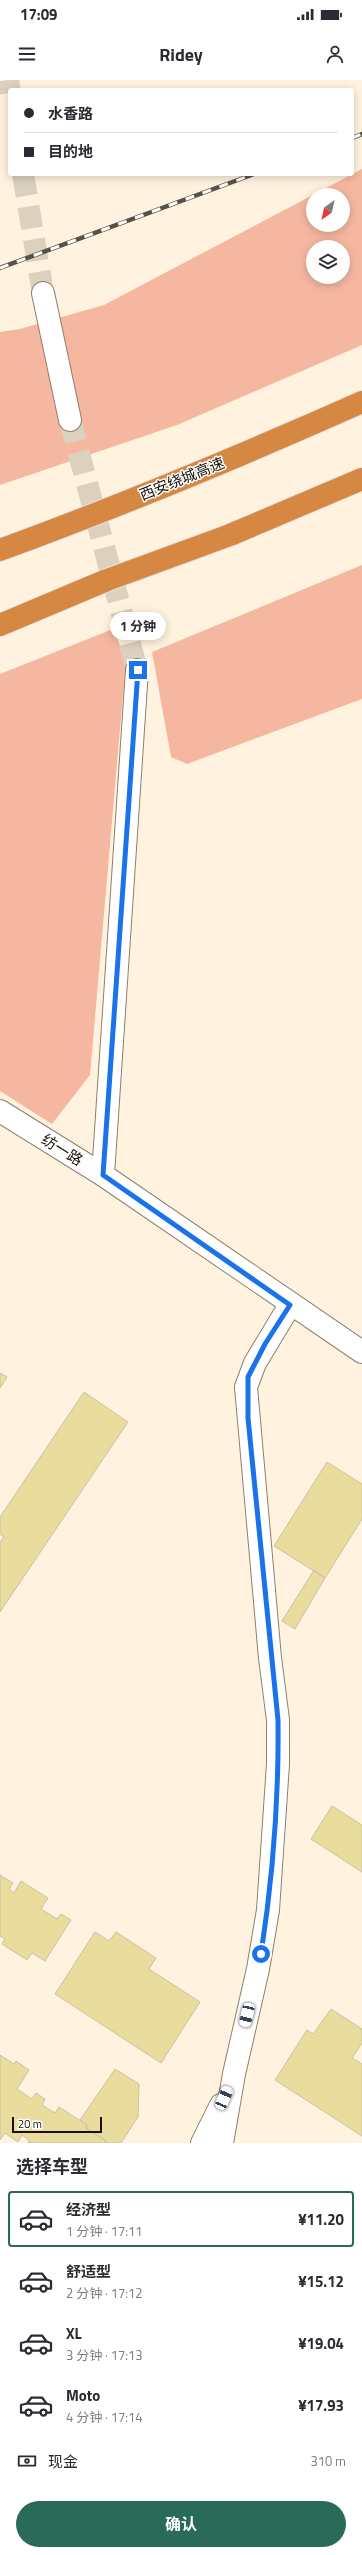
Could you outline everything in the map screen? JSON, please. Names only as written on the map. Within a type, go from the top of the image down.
[{"type":"highway","name":"西安绕城高速","points":[[0,550],[90,517],[256,449],[362,402]]},
{"type":"highway","points":[[0,625],[107,580],[230,535],[362,479]]},
{"type":"highway","points":[[0,540],[90,517]]},
{"type":"street","points":[[43,293],[70,420]]},
{"type":"street","points":[[103,1175],[138,670]]},
{"type":"street","name":"纺一路","points":[[0,1111],[103,1175],[290,1305],[362,1352]]},
{"type":"street","points":[[222,2143],[234,2074],[258,1969],[268,1910],[278,1764],[278,1720],[268,1642],[246,1387],[255,1363],[290,1305]]},
{"type":"street","points":[[202,2143],[234,2074]]},
{"type":"shaded area","points":[[362,169],[362,345],[177,425],[0,485],[0,332],[20,329],[104,305],[306,199],[306,232],[350,232],[350,188],[326,188],[349,176],[354,176],[354,173]]},
{"type":"shaded area","points":[[362,565],[362,699],[187,764],[171,757],[152,652]]},
{"type":"shaded area","points":[[113,629],[126,660],[90,1075],[52,1124],[0,1091],[0,674]]},
{"type":"building","points":[[0,1373],[7,1377],[0,1388]]},
{"type":"building","points":[[84,1392],[128,1422],[0,1612],[0,1542],[4,1537],[0,1534],[0,1517]]},
{"type":"building","points":[[327,1462],[362,1484],[362,1519],[325,1578],[274,1546]]},
{"type":"building","points":[[314,1570],[325,1578],[295,1629],[282,1621]]},
{"type":"building","points":[[332,1806],[362,1825],[362,1872],[311,1839]]},
{"type":"building","points":[[0,1875],[13,1883],[9,1889],[14,1893],[21,1881],[48,1898],[41,1909],[57,1919],[61,1914],[71,1920],[45,1961],[32,1953],[27,1960],[2,1944],[5,1939],[0,1936]]},
{"type":"building","points":[[95,1932],[109,1941],[116,1932],[156,1958],[149,1969],[200,2002],[161,2063],[55,1994]]},
{"type":"building","points":[[331,2009],[362,2029],[362,2043],[352,2058],[362,2064],[362,2136],[275,2080],[307,2030],[313,2034]]},
{"type":"building","points":[[0,2055],[14,2064],[16,2061],[29,2070],[17,2089],[32,2099],[36,2093],[45,2099],[42,2105],[55,2113],[59,2107],[87,2125],[86,2128],[106,2141],[105,2143],[28,2143],[29,2140],[22,2135],[18,2142],[5,2133],[0,2140]]},
{"type":"building","points":[[115,2069],[139,2084],[138,2117],[121,2143],[105,2143],[106,2141],[86,2128],[87,2125],[80,2120]]},
{"type":"tunnel","points":[[8,80],[9,88]]},
{"type":"tunnel","points":[[23,176],[43,293]]},
{"type":"tunnel","points":[[70,420],[137,670]]},
{"type":"railway","points":[[354,137],[362,134]]},
{"type":"railway","points":[[0,268],[249,176]]},
{"type":"route","points":[[138,670],[103,1175],[290,1305],[265,1344],[248,1377],[246,1387],[270,1658],[278,1720],[278,1764],[273,1858],[268,1910],[261,1954]]}]
